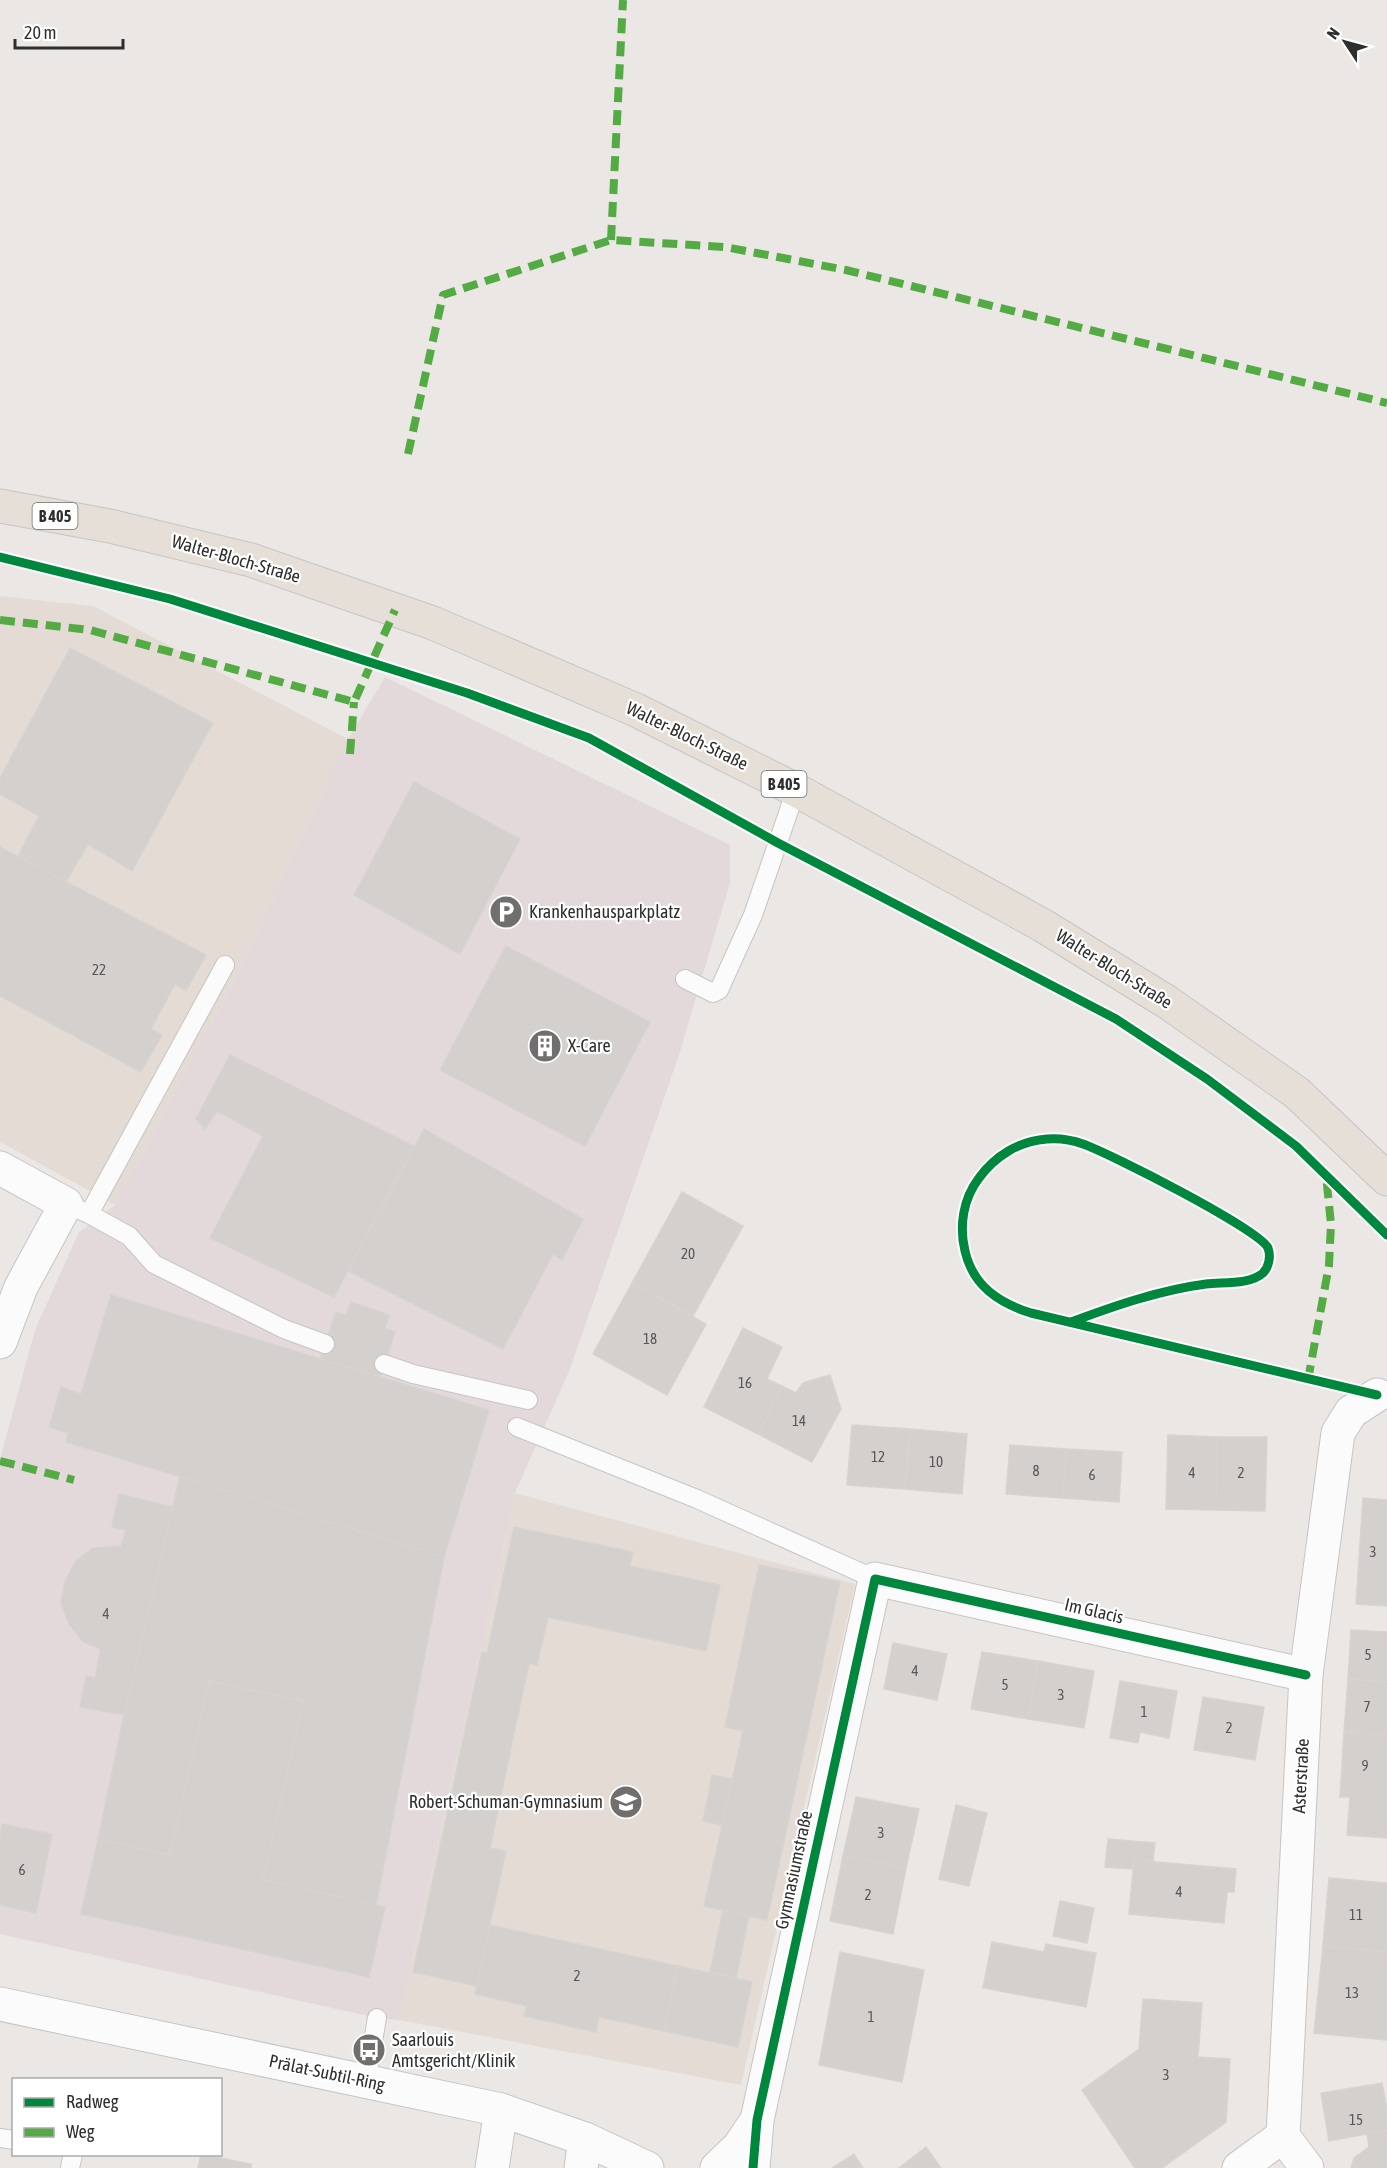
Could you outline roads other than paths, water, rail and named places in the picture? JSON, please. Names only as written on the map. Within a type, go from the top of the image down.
[{"type":"main road","name":"Walter-Bloch-Straße","points":[[0,506],[110,526],[251,560],[433,623],[636,710],[796,790],[1042,925],[1167,1002],[1297,1093],[1387,1179]]},
{"type":"street","points":[[0,1168],[77,1209],[21,1287],[0,1342]]},
{"type":"street","name":"Asterstraße","points":[[1283,2136],[1306,1675],[1338,1433],[1351,1412],[1377,1395]]},
{"type":"street","name":"Im Glacis","points":[[874,1579],[1306,1675]]},
{"type":"street","name":"Gymnasiumstraße","points":[[753,2168],[757,2120],[874,1579]]},
{"type":"street","name":"Prälat-Subtil-Ring","points":[[0,2004],[501,2110],[583,2153],[647,2168]]},
{"type":"street","points":[[492,2168],[501,2110]]},
{"type":"street","name":"Gymnasiumstraße","points":[[717,2168],[739,2147],[757,2120]]},
{"type":"street","points":[[1239,2168],[1283,2136],[1307,2168]]},
{"type":"lane","points":[[685,979],[713,993],[719,990],[753,915],[796,790]]},
{"type":"lane","points":[[225,965],[77,1209],[129,1236],[154,1264],[284,1329],[325,1344]]},
{"type":"lane","points":[[384,1364],[413,1374],[528,1400]]},
{"type":"lane","points":[[517,1427],[697,1499],[874,1579]]},
{"type":"lane","points":[[366,2082],[377,2018]]},
{"type":"place","name":"Krankenhausparkplatz","points":[[506,912]]},
{"type":"place","name":"X-Care","points":[[545,1046]]},
{"type":"place","name":"Robert-Schuman-Gymnasium","points":[[626,1802]]},
{"type":"place","name":"Saarlouis Amtsgericht/Klinik","points":[[369,2050]]}]
